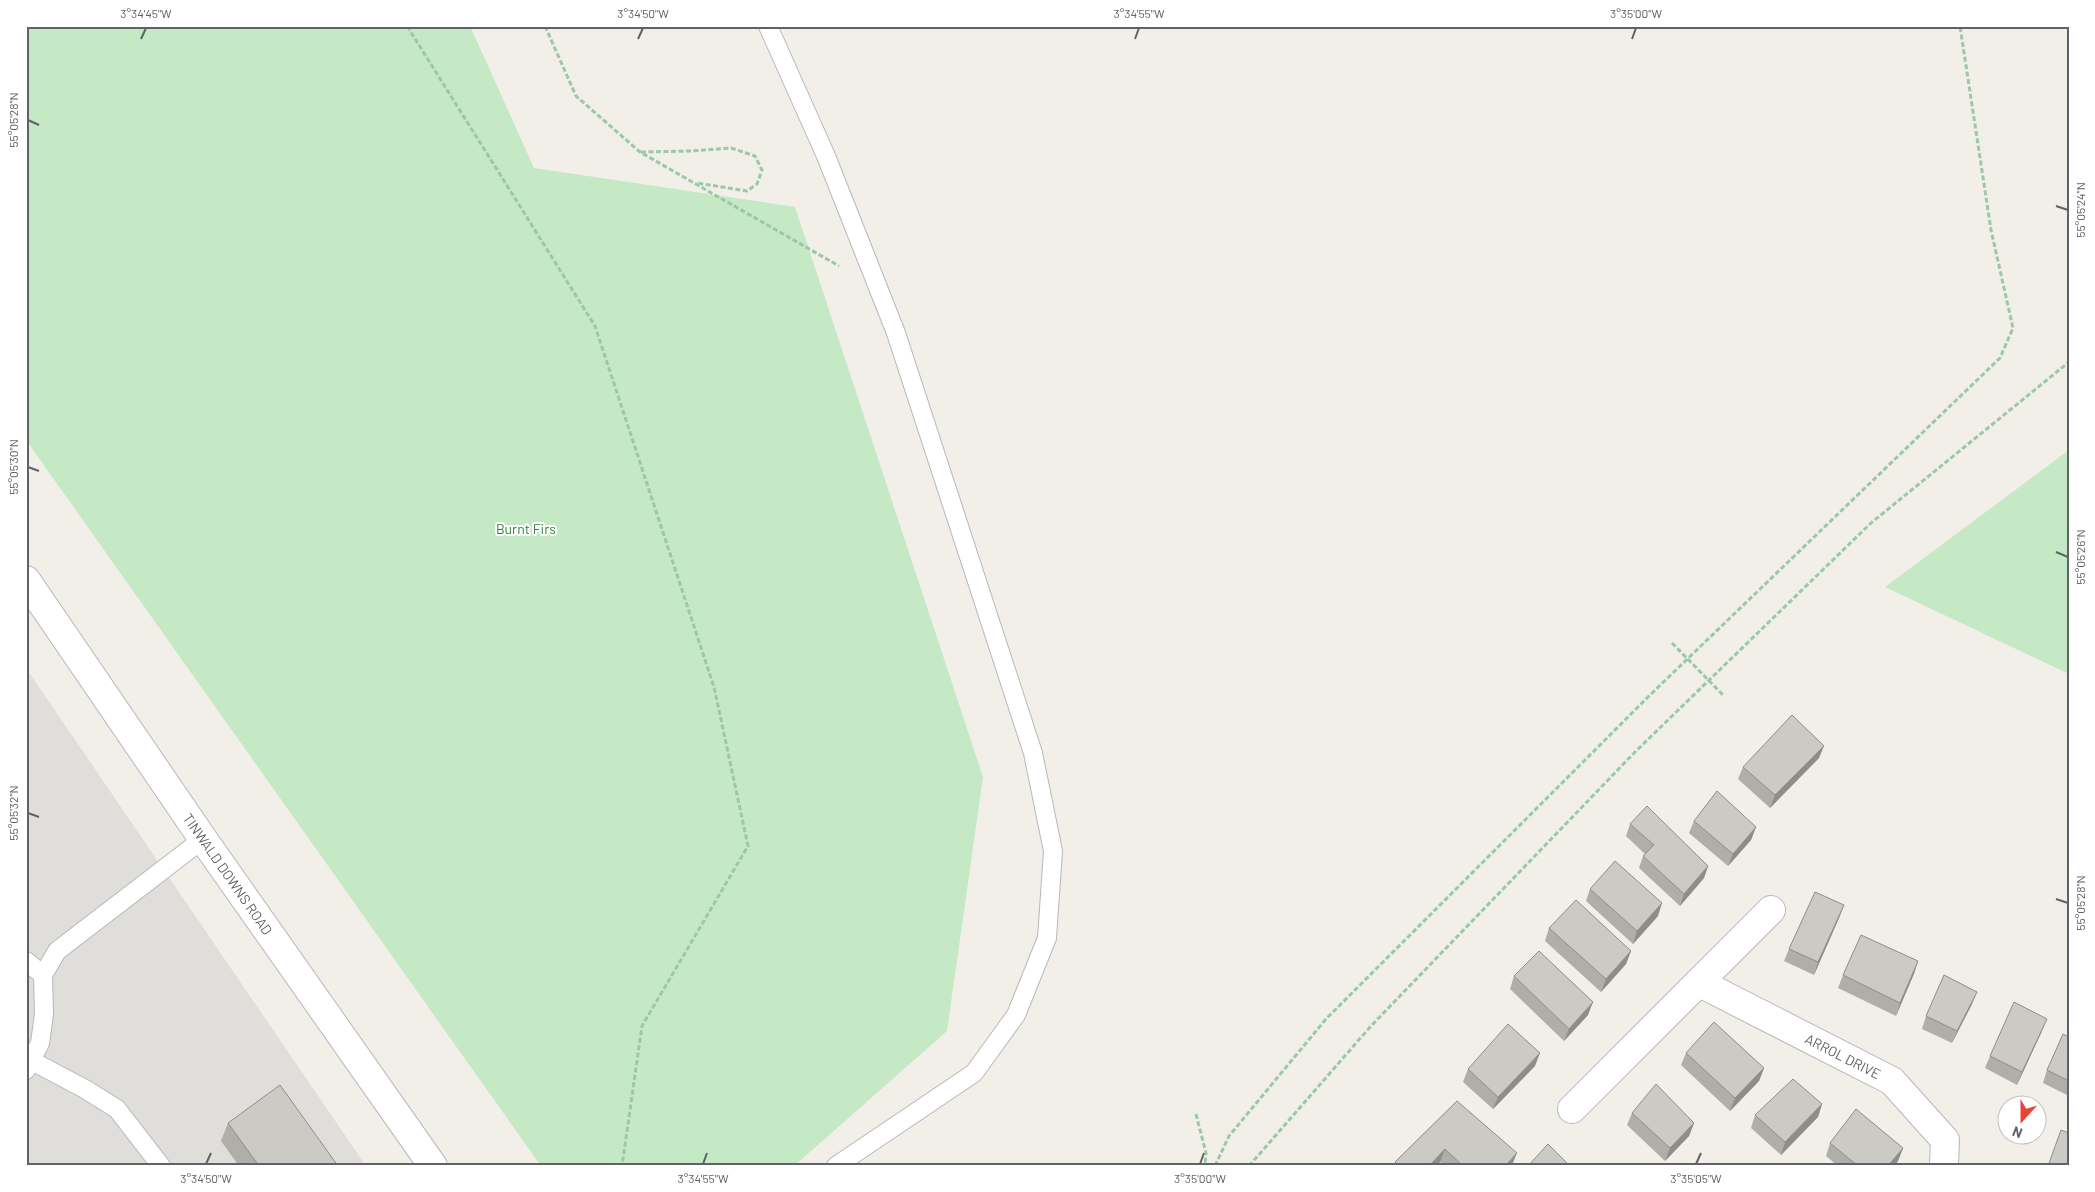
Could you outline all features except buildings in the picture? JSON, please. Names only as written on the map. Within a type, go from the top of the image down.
[{"type":"street","name":"TINWALD DOWNS ROAD","points":[[26,580],[203,839],[433,1166]]},
{"type":"street","points":[[1572,1109],[1771,910]]},
{"type":"street","name":"ARROL DRIVE","points":[[1700,983],[1892,1081],[1945,1140],[1944,1166]]},
{"type":"lane","points":[[768,26],[826,156],[896,333],[1033,753],[1053,851],[1047,938],[1016,1015],[974,1073],[836,1166]]},
{"type":"lane","points":[[161,1166],[117,1109],[84,1088],[29,1065],[40,1043],[44,1014],[43,975],[57,951],[203,839]]},
{"type":"lane","points":[[26,961],[43,975]]},
{"type":"path","points":[[407,26],[595,326],[714,687],[748,846],[642,1026],[622,1166]]},
{"type":"path","points":[[545,26],[576,96],[640,152],[879,289]]},
{"type":"path","points":[[1215,1166],[1229,1136],[1326,1019],[1651,694],[2000,358],[2012,328],[1991,230],[1960,26]]},
{"type":"path","points":[[640,152],[732,148],[755,156],[762,170],[757,184],[747,191],[695,183]]},
{"type":"path","points":[[1249,1166],[1371,1026],[1636,751],[1871,523],[2069,362]]},
{"type":"path","points":[[1672,643],[1722,695]]},
{"type":"path","points":[[1196,1114],[1206,1153],[1205,1166]]},
{"type":"shaded area","points":[[26,668],[366,1166],[26,1166]]},
{"type":"green space","name":"Burnt Firs","points":[[26,26],[470,26],[534,168],[795,207],[983,777],[947,1031],[794,1166],[541,1166],[26,440]]},
{"type":"green space","points":[[2069,450],[2069,674],[1885,587]]}]
